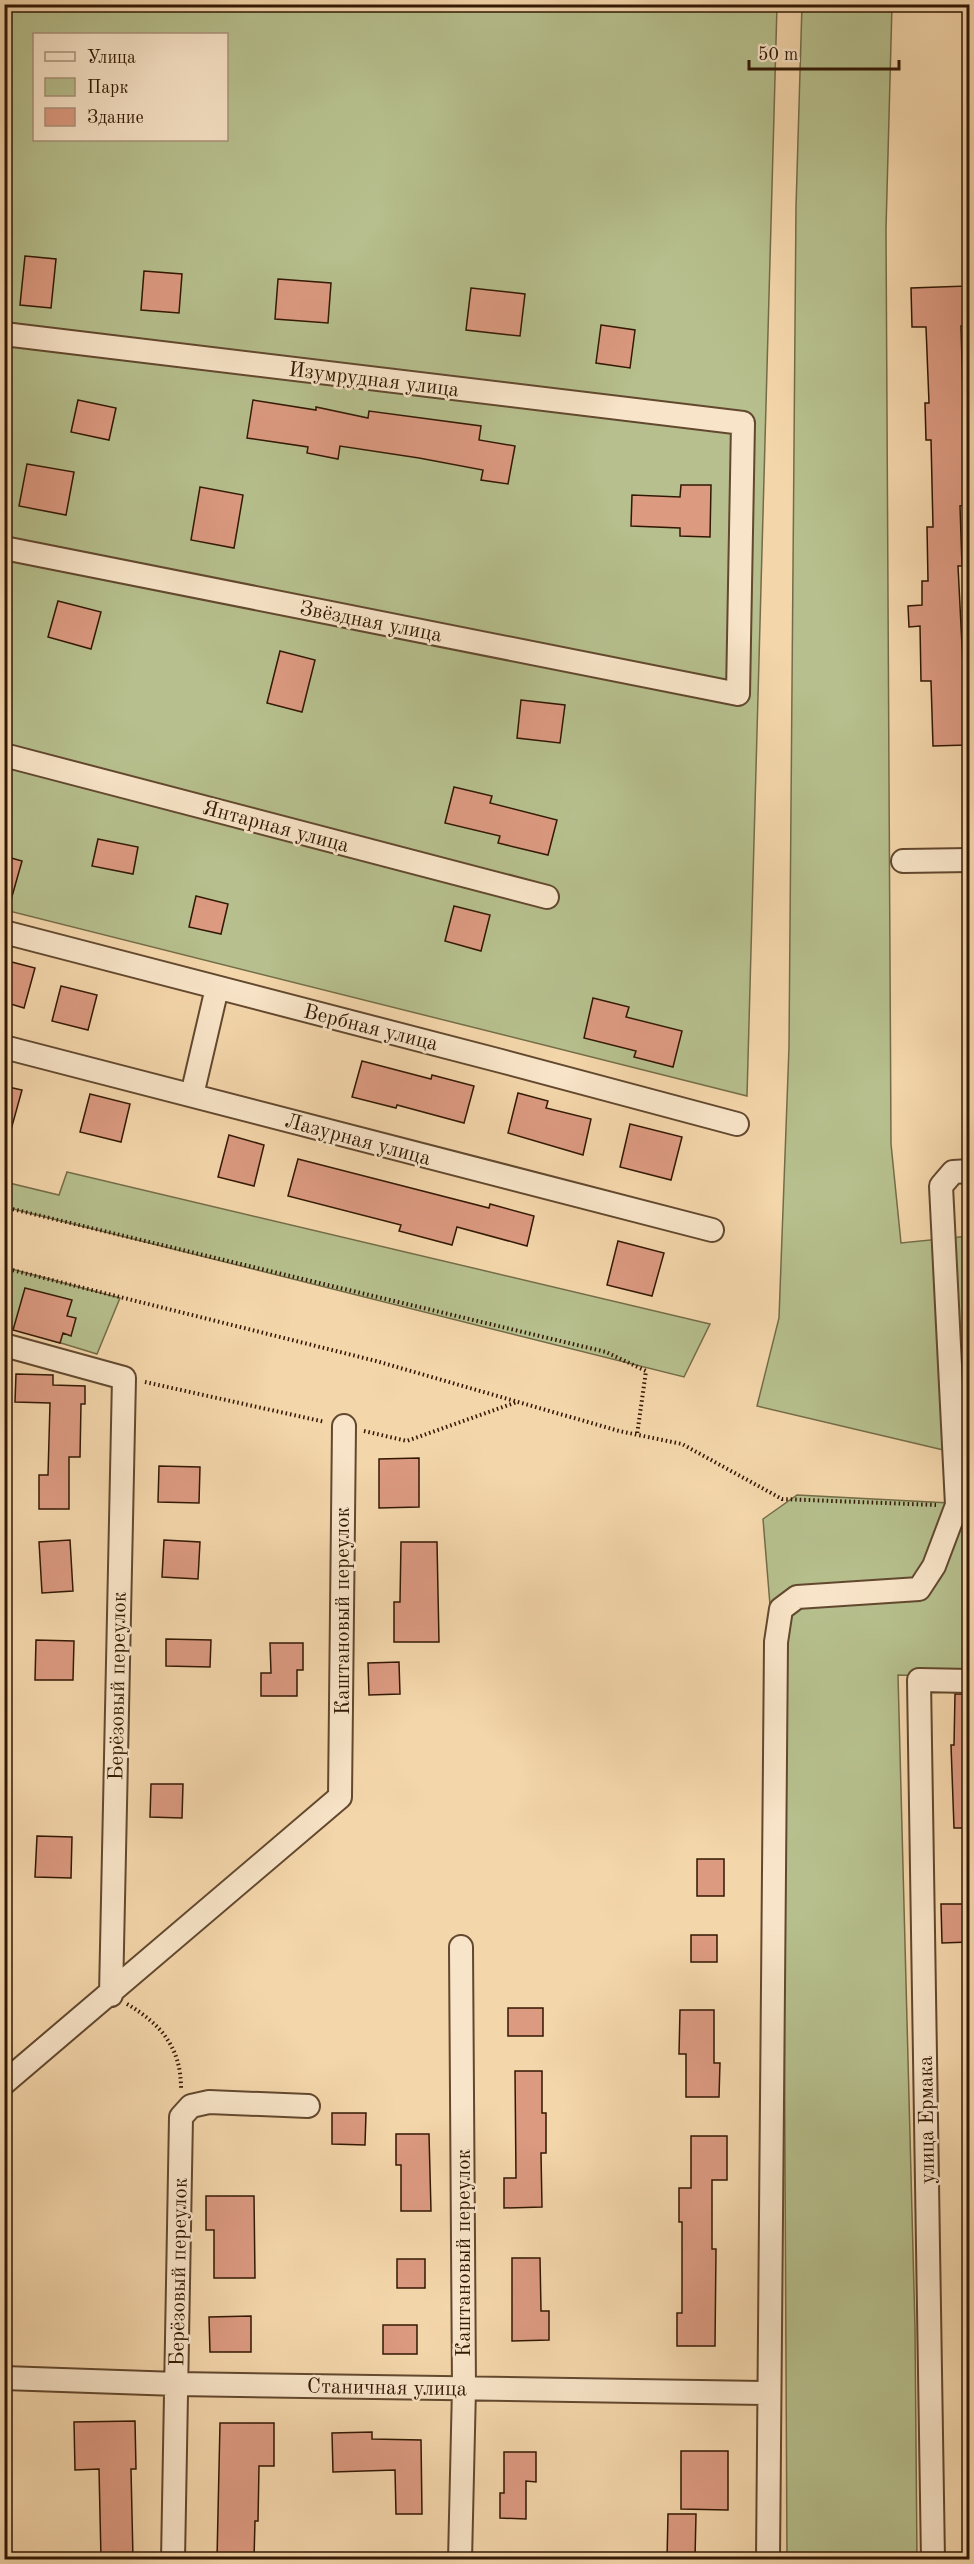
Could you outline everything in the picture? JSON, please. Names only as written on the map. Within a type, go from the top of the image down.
[{"type":"street","name":"Изумрудная улица","points":[[4,334],[743,423],[738,694]]},
{"type":"street","name":"Звёздная улица","points":[[4,548],[738,694]]},
{"type":"street","name":"Янтарная улица","points":[[4,755],[547,897]]},
{"type":"street","points":[[903,861],[969,860]]},
{"type":"street","name":"Вербная улица","points":[[4,932],[737,1124]]},
{"type":"street","points":[[192,1095],[217,988]]},
{"type":"street","name":"Лазурная улица","points":[[4,1047],[712,1230]]},
{"type":"street","points":[[768,2559],[777,1758],[776,1642],[781,1609],[796,1597],[919,1589],[934,1566],[957,1506],[941,1186],[953,1172],[969,1171]]},
{"type":"street","points":[[4,1345],[123,1378]]},
{"type":"street","name":"Берёзовый переулок","points":[[111,1995],[123,1378]]},
{"type":"street","name":"Каштановый переулок","points":[[111,1995],[340,1797],[344,1426]]},
{"type":"street","name":"улица Ермака","points":[[933,2559],[919,1680],[969,1681]]},
{"type":"street","name":"Каштановый переулок","points":[[460,2559],[464,2388],[461,1947]]},
{"type":"street","points":[[4,2083],[111,1995]]},
{"type":"street","points":[[181,2117],[191,2106],[209,2102],[308,2106]]},
{"type":"street","name":"Берёзовый переулок","points":[[173,2559],[181,2117]]},
{"type":"street","name":"Станичная улица","points":[[4,2378],[177,2384],[769,2393]]},
{"type":"path","points":[[4,1207],[606,1352],[646,1371],[637,1435]]},
{"type":"path","points":[[4,1268],[376,1361],[637,1435],[682,1444],[782,1499],[957,1506]]},
{"type":"path","points":[[123,1378],[407,1441],[518,1402]]},
{"type":"path","points":[[111,1995],[152,2022],[171,2043],[181,2070],[181,2117]]},
{"type":"green space","points":[[5,5],[777,5],[747,1096],[5,910]]},
{"type":"green space","points":[[802,5],[892,5],[886,229],[891,1144],[901,1243],[969,1236],[969,1456],[757,1406],[779,1318],[789,1047],[796,207]]},
{"type":"green space","points":[[67,1172],[710,1324],[684,1377],[5,1207],[5,1182],[59,1195]]},
{"type":"green space","points":[[4,1267],[120,1298],[97,1354],[5,1326]]},
{"type":"green space","points":[[797,1495],[969,1504],[969,1677],[898,1675],[915,2328],[917,2559],[787,2559],[783,1765],[763,1519]]},
{"type":"building","points":[[25,256],[56,259],[51,308],[20,305]]},
{"type":"building","points":[[144,271],[182,274],[179,313],[141,310]]},
{"type":"building","points":[[278,279],[331,283],[328,323],[275,319]]},
{"type":"building","points":[[967,286],[969,325],[961,326],[966,505],[960,506],[962,566],[958,566],[967,745],[933,746],[931,681],[921,681],[920,626],[909,627],[908,606],[922,605],[922,581],[928,581],[927,527],[933,527],[931,440],[926,440],[925,403],[929,403],[926,327],[912,327],[911,288]]},
{"type":"building","points":[[471,288],[525,294],[520,336],[466,330]]},
{"type":"building","points":[[601,325],[635,330],[630,368],[596,363]]},
{"type":"building","points":[[78,400],[116,408],[109,440],[71,432]]},
{"type":"building","points":[[253,400],[316,410],[316,407],[368,418],[369,411],[481,426],[479,440],[515,446],[508,484],[481,480],[483,470],[419,458],[340,446],[338,459],[307,453],[308,447],[247,438]]},
{"type":"building","points":[[27,464],[74,472],[66,515],[19,506]]},
{"type":"building","points":[[681,485],[711,485],[710,537],[680,536],[680,528],[631,526],[632,495],[680,497]]},
{"type":"building","points":[[200,487],[243,495],[234,548],[191,540]]},
{"type":"building","points":[[58,601],[101,612],[91,649],[48,637]]},
{"type":"building","points":[[280,651],[315,660],[302,712],[267,703]]},
{"type":"building","points":[[521,700],[565,705],[560,743],[517,738]]},
{"type":"building","points":[[454,787],[492,796],[490,803],[557,820],[548,855],[498,843],[500,836],[445,823]]},
{"type":"building","points":[[98,839],[138,847],[133,874],[92,866]]},
{"type":"building","points":[[4,856],[22,861],[9,907],[4,907]]},
{"type":"building","points":[[196,896],[228,904],[221,934],[189,927]]},
{"type":"building","points":[[454,906],[490,915],[481,951],[445,941]]},
{"type":"building","points":[[4,960],[35,968],[24,1008],[4,1002]]},
{"type":"building","points":[[61,986],[97,995],[88,1030],[52,1021]]},
{"type":"building","points":[[593,998],[629,1007],[626,1017],[682,1031],[673,1067],[634,1057],[636,1051],[584,1038]]},
{"type":"building","points":[[362,1061],[431,1079],[432,1075],[474,1086],[464,1123],[397,1105],[396,1108],[352,1097]]},
{"type":"building","points":[[4,1086],[22,1090],[9,1137],[4,1136]]},
{"type":"building","points":[[518,1093],[548,1101],[546,1108],[591,1119],[583,1155],[508,1133]]},
{"type":"building","points":[[90,1094],[130,1104],[121,1142],[80,1132]]},
{"type":"building","points":[[630,1124],[682,1137],[671,1180],[620,1167]]},
{"type":"building","points":[[229,1135],[264,1145],[254,1186],[218,1177]]},
{"type":"building","points":[[298,1159],[489,1208],[490,1204],[534,1216],[527,1246],[457,1227],[452,1245],[399,1231],[401,1225],[288,1196]]},
{"type":"building","points":[[618,1241],[664,1253],[652,1296],[607,1285]]},
{"type":"building","points":[[25,1288],[72,1300],[67,1316],[76,1318],[71,1336],[63,1333],[60,1343],[13,1330]]},
{"type":"building","points":[[16,1374],[53,1375],[53,1385],[85,1386],[85,1404],[81,1404],[80,1457],[69,1457],[69,1509],[39,1509],[39,1475],[48,1475],[50,1403],[15,1402]]},
{"type":"building","points":[[419,1458],[419,1507],[379,1508],[379,1459]]},
{"type":"building","points":[[159,1466],[200,1467],[199,1503],[158,1502]]},
{"type":"building","points":[[70,1540],[73,1591],[42,1593],[39,1542]]},
{"type":"building","points":[[164,1540],[200,1542],[198,1579],[162,1577]]},
{"type":"building","points":[[401,1542],[437,1542],[439,1642],[394,1642],[394,1602],[400,1602]]},
{"type":"building","points":[[166,1639],[211,1640],[210,1667],[166,1666]]},
{"type":"building","points":[[36,1640],[74,1641],[73,1680],[35,1680]]},
{"type":"building","points":[[270,1643],[303,1643],[303,1670],[297,1670],[297,1696],[261,1696],[261,1673],[271,1673]]},
{"type":"building","points":[[399,1662],[400,1694],[369,1695],[368,1663]]},
{"type":"building","points":[[955,1694],[969,1694],[969,1828],[954,1828],[951,1745],[954,1745]]},
{"type":"building","points":[[151,1784],[183,1784],[182,1818],[150,1817]]},
{"type":"building","points":[[37,1836],[72,1837],[71,1878],[35,1877]]},
{"type":"building","points":[[697,1859],[724,1859],[724,1896],[697,1896]]},
{"type":"building","points":[[941,1904],[969,1904],[969,1942],[942,1943]]},
{"type":"building","points":[[691,1935],[717,1935],[717,1962],[691,1962]]},
{"type":"building","points":[[508,2008],[543,2008],[543,2036],[508,2036]]},
{"type":"building","points":[[680,2010],[714,2010],[714,2063],[720,2063],[719,2097],[686,2097],[686,2054],[679,2054]]},
{"type":"building","points":[[515,2071],[542,2071],[542,2113],[546,2113],[546,2153],[541,2153],[542,2207],[504,2208],[504,2178],[516,2178]]},
{"type":"building","points":[[332,2113],[366,2113],[365,2145],[332,2144]]},
{"type":"building","points":[[396,2134],[429,2134],[431,2211],[401,2211],[401,2165],[396,2165]]},
{"type":"building","points":[[691,2136],[727,2136],[727,2180],[712,2180],[712,2249],[716,2249],[715,2346],[677,2346],[677,2313],[682,2313],[682,2222],[679,2222],[679,2188],[691,2188]]},
{"type":"building","points":[[206,2196],[254,2196],[255,2278],[214,2278],[214,2230],[206,2230]]},
{"type":"building","points":[[512,2258],[540,2258],[541,2311],[549,2311],[549,2340],[512,2341]]},
{"type":"building","points":[[397,2259],[425,2259],[425,2288],[397,2288]]},
{"type":"building","points":[[251,2316],[251,2352],[210,2352],[209,2317]]},
{"type":"building","points":[[383,2325],[417,2325],[417,2354],[383,2354]]},
{"type":"building","points":[[135,2421],[136,2469],[131,2469],[133,2559],[101,2559],[99,2469],[75,2470],[74,2422]]},
{"type":"building","points":[[220,2423],[274,2423],[274,2466],[259,2466],[258,2521],[255,2521],[254,2559],[217,2559]]},
{"type":"building","points":[[372,2432],[372,2439],[421,2440],[422,2514],[396,2514],[395,2470],[333,2472],[332,2433]]},
{"type":"building","points":[[681,2451],[728,2451],[728,2510],[681,2509]]},
{"type":"building","points":[[504,2452],[536,2452],[536,2482],[526,2481],[526,2519],[500,2518],[500,2493],[504,2493]]},
{"type":"building","points":[[668,2514],[696,2514],[695,2559],[667,2559]]}]
